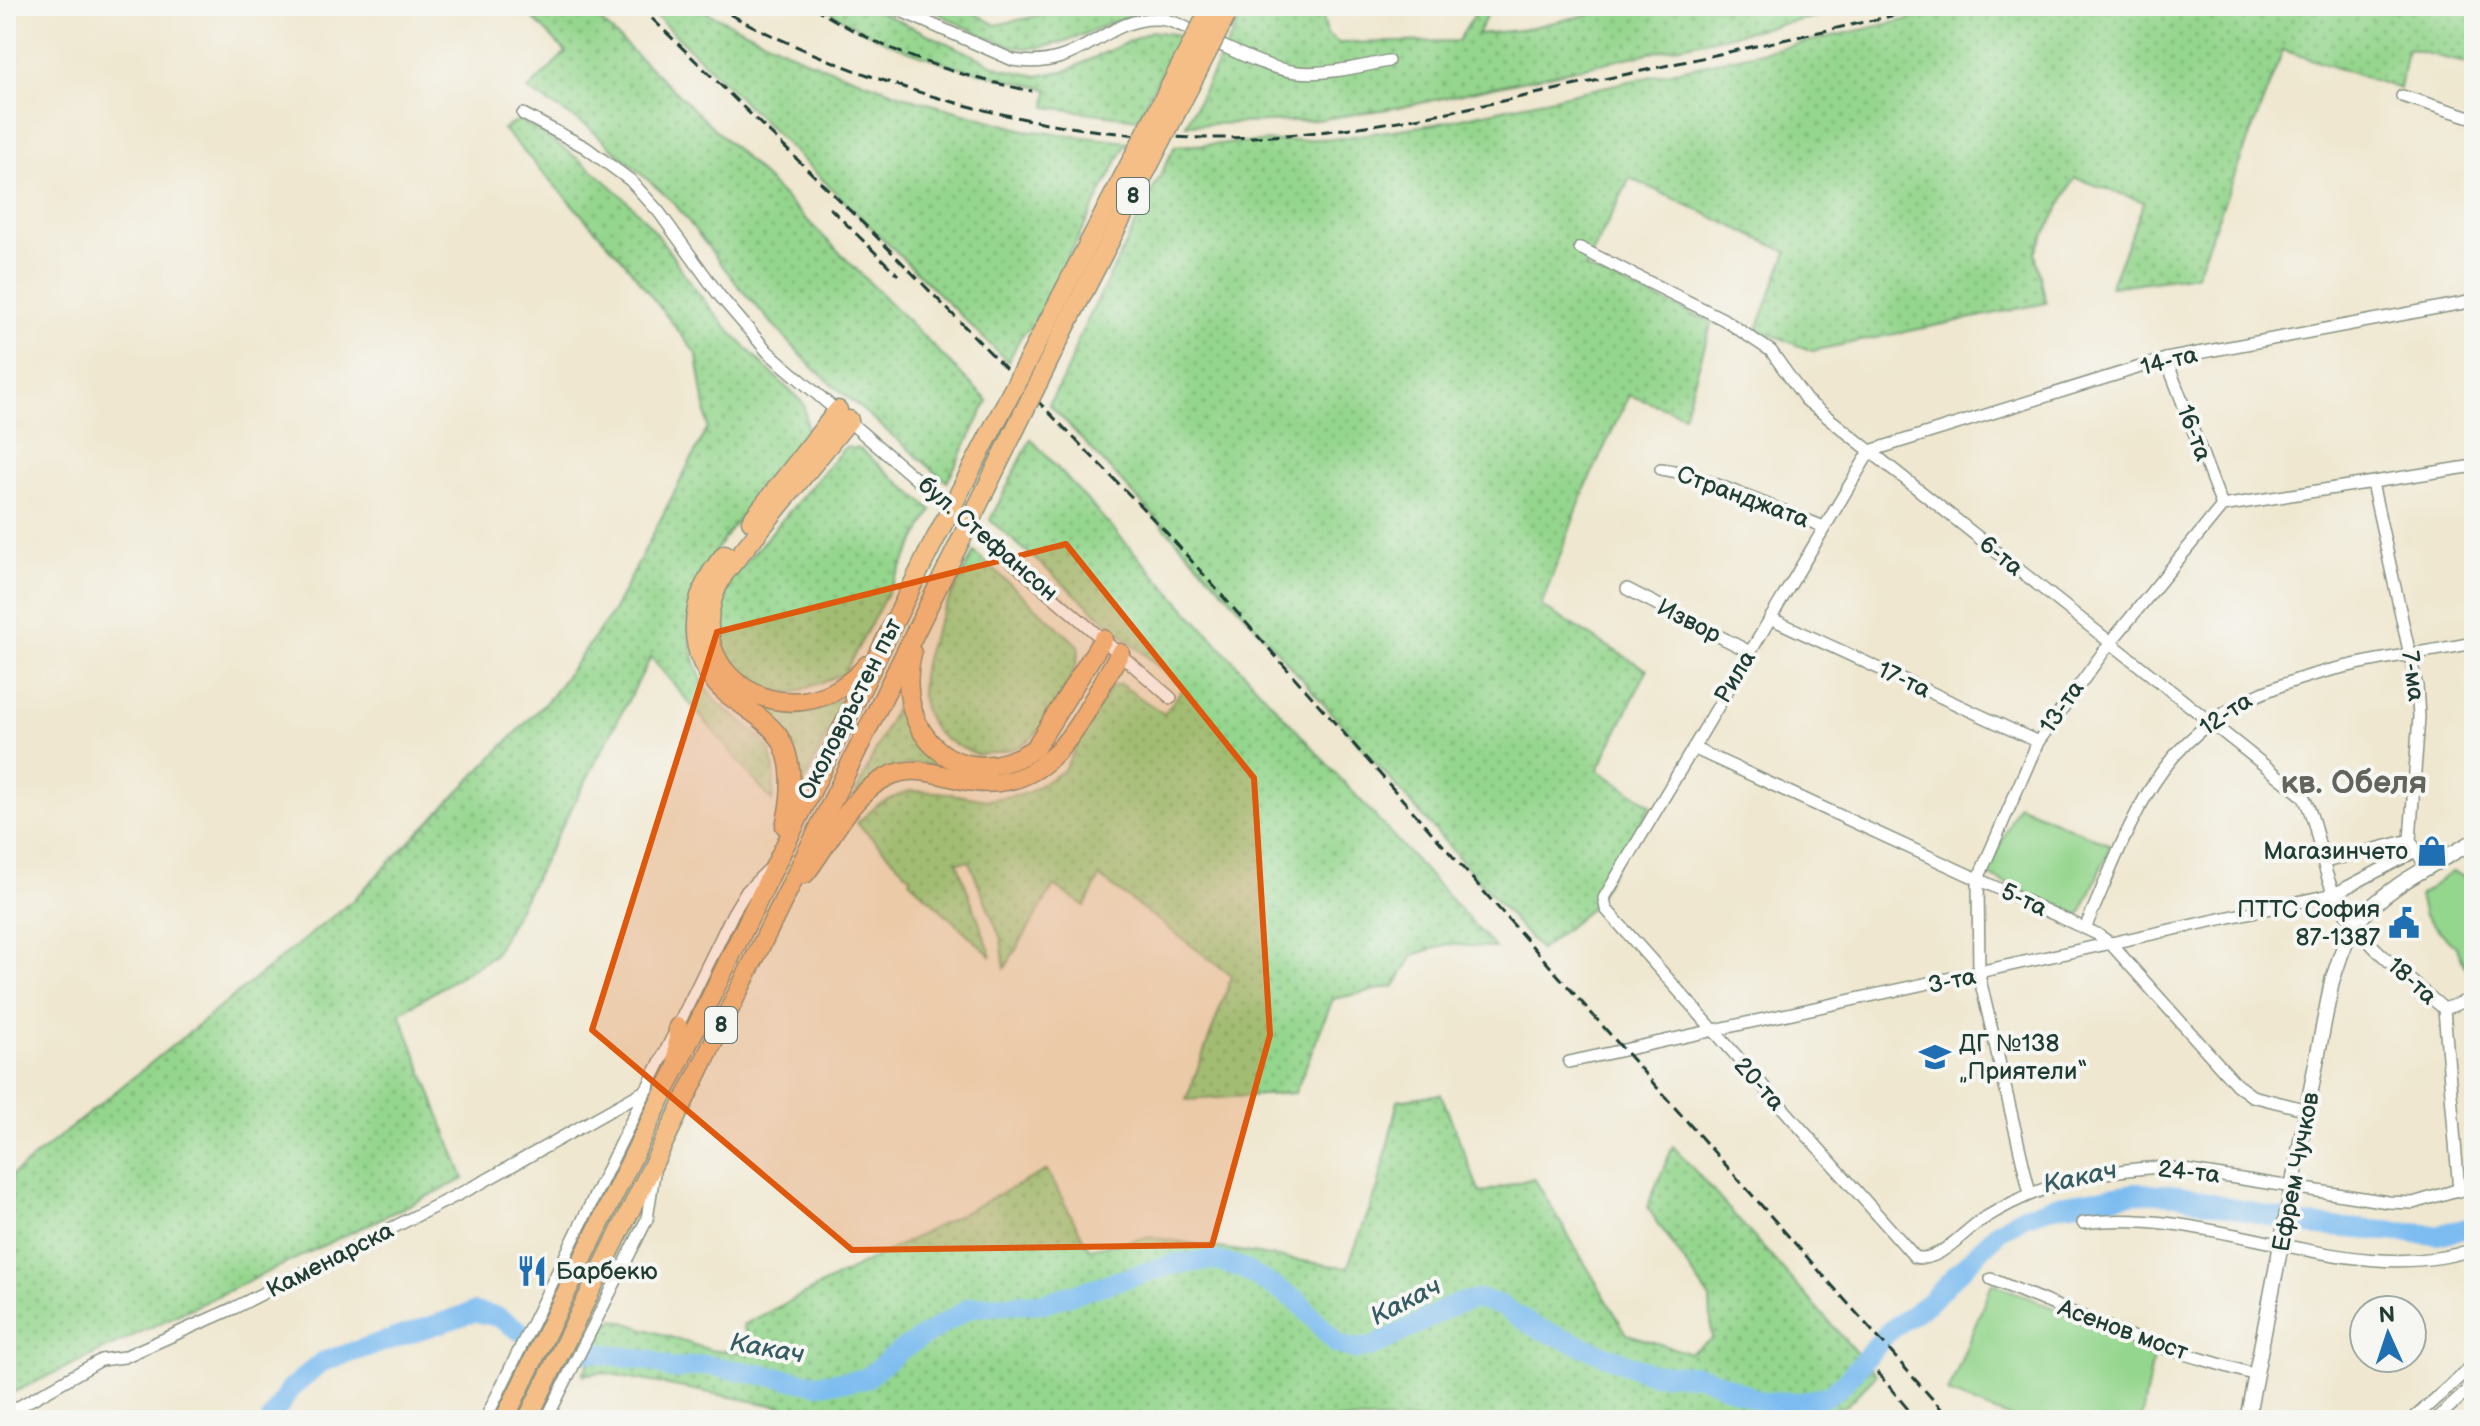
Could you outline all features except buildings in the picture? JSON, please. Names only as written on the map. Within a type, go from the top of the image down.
[{"type":"highway","name":"Околовръстен път","points":[[504,1420],[526,1357],[677,1068],[776,858],[927,555],[1219,9]]},
{"type":"highway","name":"Околовръстен път","points":[[527,1420],[562,1368],[657,1157],[1219,9]]},
{"type":"highway","points":[[844,415],[715,589],[709,613],[713,647],[728,674],[751,693],[778,701],[806,702],[849,684],[866,667],[903,605]]},
{"type":"highway","points":[[776,858],[789,800],[788,758],[769,726],[726,692],[704,667],[698,652],[694,614],[707,576],[844,415]]},
{"type":"highway","points":[[922,616],[908,672],[910,711],[930,742],[969,765],[993,766],[1018,760],[1035,748],[1103,639]]},
{"type":"highway","points":[[786,893],[813,864],[852,806],[870,787],[889,776],[910,770],[930,771],[975,783],[1000,784],[1040,769],[1068,738],[1120,653]]},
{"type":"highway","points":[[677,1068],[678,1027]]},
{"type":"street","points":[[890,6],[1013,60],[1033,64],[1073,55],[1122,28],[1157,19],[1290,73],[1330,73],[1388,61]]},
{"type":"street","points":[[2402,96],[2474,118]]},
{"type":"street","name":"бул. Стефансон","points":[[523,114],[585,147],[630,180],[659,212],[719,295],[768,352],[1171,698]]},
{"type":"street","name":"6-та","points":[[1580,248],[1723,319],[1771,351],[1806,400],[2303,796],[2311,810],[2334,894],[2354,926]]},
{"type":"street","name":"14-та","points":[[1870,451],[2166,359],[2474,301]]},
{"type":"street","name":"16-та","points":[[2166,359],[2222,506]]},
{"type":"street","name":"Рила","points":[[1603,904],[1870,451]]},
{"type":"street","points":[[2222,506],[2474,466]]},
{"type":"street","name":"Странджата","points":[[1661,469],[1690,474],[1824,527]]},
{"type":"street","name":"7-ма","points":[[2372,483],[2411,655],[2419,717],[2413,846]]},
{"type":"street","name":"13-та","points":[[2030,1194],[1979,975],[1978,879],[2038,742],[2110,643],[2222,506]]},
{"type":"street","name":"Извор","points":[[1627,589],[1750,652]]},
{"type":"street","name":"17-та","points":[[1770,618],[2038,742]]},
{"type":"street","name":"12-та","points":[[2085,928],[2143,803],[2162,772],[2210,721],[2262,690],[2293,679],[2474,643]]},
{"type":"street","name":"5-та","points":[[1693,748],[2085,928],[2111,944],[2237,1085],[2270,1102],[2308,1110]]},
{"type":"street","points":[[2354,926],[2388,893],[2474,841]]},
{"type":"street","points":[[2325,862],[2413,846],[2427,869]]},
{"type":"street","name":"3-та","points":[[1569,1062],[1979,975],[2334,894],[2413,846]]},
{"type":"street","points":[[550,1308],[648,1089],[733,913],[745,893],[776,858]]},
{"type":"street","name":"20-та","points":[[1603,904],[1712,1032],[1910,1253],[1921,1258]]},
{"type":"street","name":"18-та","points":[[2354,926],[2444,1009],[2459,1191]]},
{"type":"street","name":"Ефрем Чучков","points":[[2247,1420],[2332,981],[2354,926]]},
{"type":"street","points":[[2444,1009],[2474,998]]},
{"type":"street","name":"Каменарска","points":[[6,1414],[101,1360],[124,1357],[234,1308],[481,1183],[648,1089]]},
{"type":"street","name":"24-та","points":[[1921,1258],[1935,1255],[1979,1221],[2030,1194],[2082,1175],[2165,1167],[2292,1192],[2413,1203],[2474,1185]]},
{"type":"street","points":[[2083,1223],[2152,1220],[2283,1237],[2376,1261],[2405,1263],[2474,1249]]},
{"type":"street","name":"Асенов мост","points":[[1991,1279],[2144,1342],[2256,1375]]},
{"type":"street","points":[[485,1420],[526,1357]]},
{"type":"street","points":[[2412,1420],[2474,1364]]},
{"type":"street","points":[[546,1420],[562,1368]]},
{"type":"street","points":[[2435,1420],[2474,1385]]},
{"type":"highlighted area","points":[[1066,544],[1254,778],[1270,1035],[1212,1245],[852,1250],[592,1030],[717,632]]},
{"type":"green space","points":[[521,6],[585,6],[744,157],[988,401],[947,482],[811,366],[740,288],[674,203],[587,126],[528,90],[566,52]]},
{"type":"green space","points":[[646,6],[694,6],[808,61],[910,98],[1024,130],[1127,142],[1035,323],[1021,336],[1008,362]]},
{"type":"green space","points":[[823,6],[867,6],[1003,69],[1038,76],[1068,70],[1151,31],[1181,35],[1138,119],[1046,107],[1048,89],[960,67],[902,48],[874,36]]},
{"type":"green space","points":[[924,6],[973,6],[971,11],[996,25],[1063,10],[1066,6],[1195,6],[1191,15],[1147,13],[1055,44],[1021,48],[993,39]]},
{"type":"green space","points":[[1247,6],[1328,6],[1323,16],[1327,35],[1339,43],[1458,41],[1480,6],[1492,6],[1477,34],[1519,30],[1626,6],[1864,6],[1407,106],[1317,120],[1186,125]]},
{"type":"green space","points":[[1969,6],[2474,6],[2474,65],[2407,49],[2400,89],[2283,50],[2196,275],[2110,287],[2144,202],[2075,178],[2035,252],[2046,303],[1812,351],[1757,329],[1787,252],[1630,178],[1585,268],[1712,322],[1684,415],[1629,395],[1586,486],[1541,606],[1647,670],[1598,770],[1651,805],[1591,908],[1540,950],[1236,604],[1049,404],[1070,365],[1077,341],[1175,146],[1339,138],[1435,124]]},
{"type":"green space","points":[[519,120],[575,157],[626,200],[656,233],[723,323],[804,404],[807,425],[802,448],[721,542],[694,596],[689,625],[693,655],[708,690],[717,702],[758,735],[771,754],[774,766],[772,801],[651,657],[494,955],[400,1013],[464,1179],[6,1396],[6,1180],[353,900],[550,698],[614,610],[708,427],[697,355],[623,260],[503,129]]},
{"type":"green space","points":[[1031,439],[1495,948],[1448,944],[1413,955],[1395,986],[1333,999],[1295,1093],[1186,1100],[1232,976],[1100,877],[1085,906],[1054,886],[1005,968],[1001,939],[969,861],[957,862],[992,957],[909,880],[911,877],[857,823],[880,803],[909,791],[939,792],[987,800],[1027,793],[1063,771],[1110,687],[1120,684],[1164,714],[1183,688],[990,520]]},
{"type":"green space","points":[[845,447],[860,449],[932,510],[844,674],[793,693],[759,689],[725,655],[719,617],[727,584]]},
{"type":"green space","points":[[974,552],[1079,646],[1067,689],[1038,732],[1015,748],[978,755],[949,741],[935,730],[925,709],[921,687],[931,640]]},
{"type":"green space","points":[[846,697],[795,801],[797,771],[792,747],[780,726],[759,705],[803,710]]},
{"type":"green space","points":[[899,700],[911,726],[926,746],[970,776],[935,766],[908,764],[883,774],[854,797]]},
{"type":"green space","points":[[2018,805],[2111,845],[2080,916],[1987,875]]},
{"type":"green space","points":[[2452,872],[2466,877],[2474,872],[2474,983],[2456,947],[2424,916],[2419,896]]},
{"type":"green space","points":[[1441,1094],[1480,1193],[1534,1178],[1627,1334],[1689,1353],[1712,1339],[1710,1299],[1647,1207],[1673,1146],[1876,1375],[1847,1405],[1810,1420],[827,1420],[825,1415],[600,1372],[583,1375],[605,1327],[615,1319],[710,1350],[755,1353],[743,1325],[1047,1170],[1089,1249],[1150,1237],[1347,1268],[1378,1188],[1398,1100]]},
{"type":"green space","points":[[1992,1283],[2155,1348],[2141,1420],[2015,1420],[1948,1393]]},
{"type":"waterway","name":"Какач","points":[[271,1420],[290,1389],[322,1362],[474,1312],[498,1317],[542,1345],[652,1361],[672,1369],[705,1365],[817,1384],[865,1379],[898,1352],[971,1307],[1043,1303],[1174,1264],[1213,1260],[1240,1267],[1297,1300],[1337,1344],[1354,1349],[1373,1347],[1455,1304],[1478,1299],[1500,1305],[1535,1327],[1652,1374],[1700,1375],[1763,1402],[1799,1402],[1828,1396],[1845,1382],[1888,1332],[1928,1303],[1999,1231],[2024,1216],[2059,1205],[2136,1193],[2177,1195],[2307,1225],[2437,1235],[2474,1226]]},
{"type":"railway","points":[[639,6],[869,229],[1166,532],[1951,1420]]},
{"type":"railway","points":[[714,6],[841,65],[976,108],[1045,123],[1115,133],[1185,138],[1295,134],[1414,118],[1936,6]]},
{"type":"railway","points":[[812,6],[863,35],[918,59],[1032,91]]},
{"type":"railway","points":[[830,208],[898,275]]},
{"type":"railway","points":[[1877,1372],[1917,1420]]},
{"type":"place","name":"Магазинчето","points":[[2432,851]]},
{"type":"place","name":"ПТТС София 87-1387","points":[[2404,923]]},
{"type":"place","name":"ДГ №138 „Приятели“","points":[[1935,1057]]},
{"type":"place","name":"Барбекю","points":[[532,1271]]},
{"type":"district","name":"кв. Обеля","points":[[2354,783]]}]
